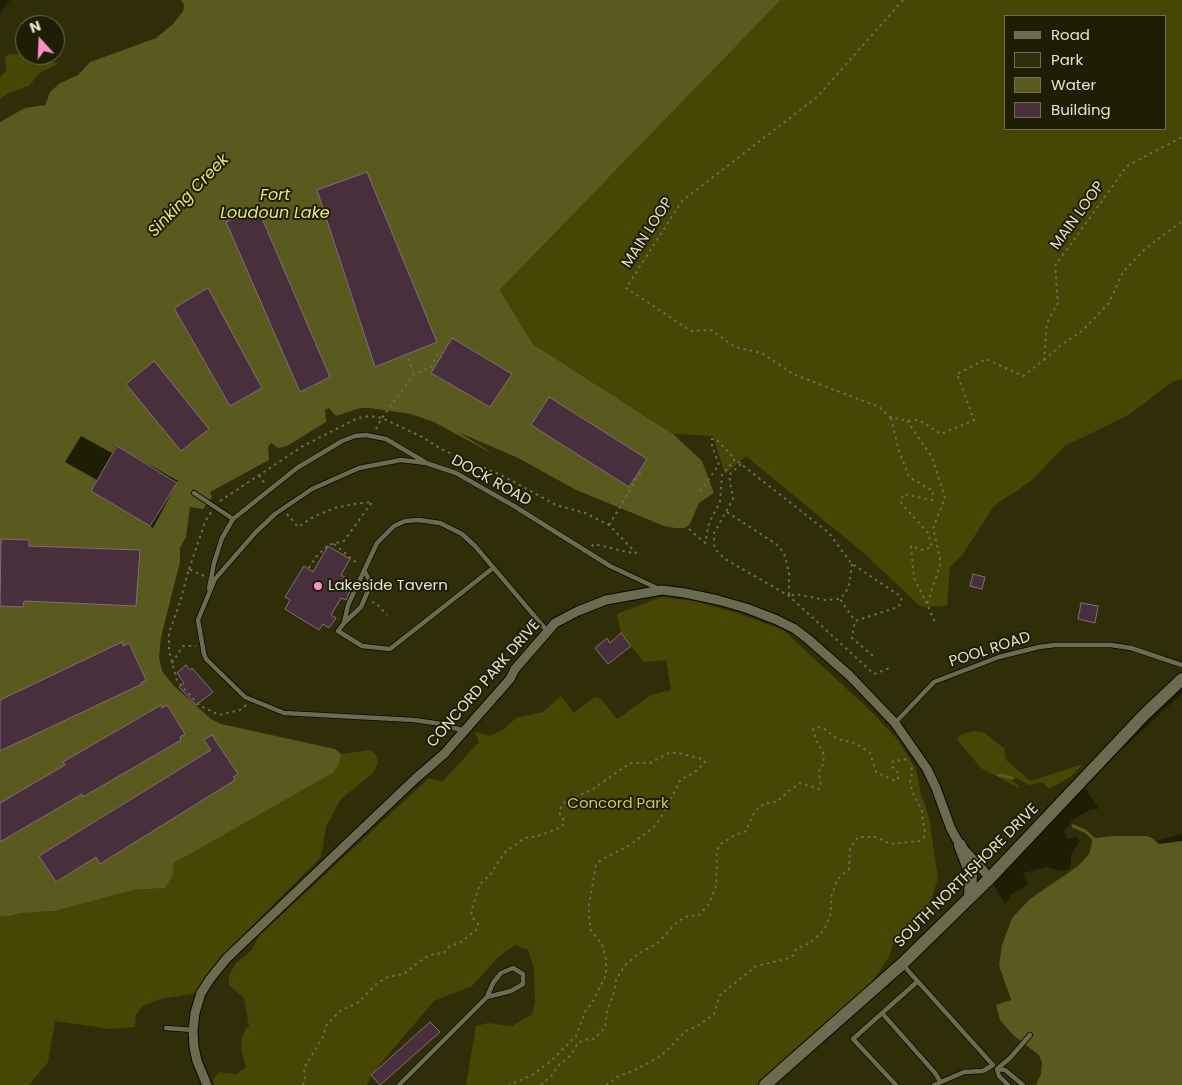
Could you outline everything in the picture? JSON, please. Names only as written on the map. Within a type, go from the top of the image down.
[{"type":"main road","name":"SOUTH NORTHSHORE DRIVE","points":[[765,1085],[902,964],[990,878],[1144,715],[1182,679]]},
{"type":"main road","points":[[960,845],[971,874],[970,897]]},
{"type":"street","name":"CONCORD PARK DRIVE","points":[[207,1085],[197,1061],[193,1030],[195,1013],[201,993],[210,979],[228,958],[414,780],[444,754],[510,679],[515,669],[555,623],[606,600],[662,590],[718,600],[754,611],[795,629],[850,676],[895,723],[927,769],[951,829],[960,845],[990,878]]},
{"type":"lane","points":[[209,592],[210,579],[222,538],[233,519],[297,468],[342,441],[355,436],[372,436],[386,439],[426,463]]},
{"type":"lane","name":"DOCK ROAD","points":[[464,731],[442,724],[414,720],[284,713],[240,694],[206,659],[203,646],[198,620],[215,579],[255,533],[275,514],[312,489],[364,466],[401,460],[426,463],[470,480],[610,566],[662,590]]},
{"type":"lane","points":[[194,493],[233,519]]},
{"type":"lane","points":[[344,622],[348,605],[374,548],[383,535],[400,523],[413,520],[440,524],[458,531],[475,546],[548,632]]},
{"type":"lane","points":[[364,570],[371,584],[361,607],[344,622],[338,631],[362,646],[390,649],[493,568]]},
{"type":"lane","name":"POOL ROAD","points":[[895,723],[934,682],[999,657],[1055,645],[1111,644],[1131,648],[1182,665]]},
{"type":"lane","points":[[902,964],[997,1069],[998,1076],[1008,1085]]},
{"type":"lane","points":[[399,1085],[487,997],[493,983],[501,973],[513,968],[523,974],[523,984],[511,991],[487,997]]},
{"type":"lane","points":[[895,1085],[853,1039],[917,982]]},
{"type":"lane","points":[[882,1013],[935,1073],[940,1082]]},
{"type":"lane","points":[[166,1028],[193,1030]]},
{"type":"lane","points":[[997,1069],[1010,1058],[1030,1035]]},
{"type":"lane","points":[[934,1085],[964,1072],[984,1071],[993,1065]]},
{"type":"lane","points":[[997,1069],[1005,1070],[1022,1085]]},
{"type":"path","name":"MAIN LOOP","points":[[903,0],[817,97],[682,200],[626,288],[691,331],[712,330],[735,347],[762,353],[793,374],[879,407],[890,417],[907,422],[920,420],[942,434],[974,420],[957,374],[986,359],[1024,376],[1044,360],[1047,323],[1058,303],[1055,266],[1127,166],[1182,137]]},
{"type":"path","points":[[1044,360],[1061,345],[1082,331],[1109,303],[1122,272],[1145,249],[1182,221]]},
{"type":"path","points":[[372,436],[382,418],[414,374],[431,367],[437,355],[442,358]]},
{"type":"path","points":[[408,358],[414,374]]},
{"type":"path","points":[[252,700],[240,710],[219,715],[198,705],[177,681],[172,663],[169,651],[169,633],[205,522],[214,507],[224,497],[303,446],[358,418],[370,416],[382,418],[422,437],[441,449],[506,477],[556,505],[585,513],[609,525],[636,552],[627,552],[594,544],[586,552]]},
{"type":"path","points":[[890,417],[899,451],[909,477],[933,491],[932,500],[903,494],[901,503],[928,533],[932,547],[923,550],[911,546],[914,578],[935,622]]},
{"type":"path","points":[[907,422],[932,458],[945,498],[933,528],[941,563],[927,604]]},
{"type":"path","points":[[700,490],[715,471],[719,462],[712,446],[712,439],[716,438],[735,459],[791,505],[829,533],[852,564],[898,594],[902,601],[898,607],[855,621]]},
{"type":"path","points":[[690,530],[705,543],[709,523],[720,502],[722,475],[735,459]]},
{"type":"path","points":[[741,464],[729,475],[733,499],[714,533],[716,550],[725,559],[789,596],[874,674],[890,668]]},
{"type":"path","points":[[715,471],[722,475]]},
{"type":"path","points":[[609,525],[641,472]]},
{"type":"path","points":[[291,518],[298,527],[315,516],[335,508],[372,502],[344,541],[328,545],[316,557],[308,569]]},
{"type":"path","points":[[727,512],[776,544],[784,552],[789,572],[789,596]]},
{"type":"path","points":[[334,544],[364,570]]},
{"type":"path","points":[[789,596],[796,594],[825,600],[840,599],[849,585],[852,564]]},
{"type":"path","points":[[189,569],[210,579]]},
{"type":"path","points":[[840,599],[855,621],[852,638],[873,656]]},
{"type":"path","points":[[172,663],[184,646],[203,646]]},
{"type":"path","points":[[541,1085],[571,1055],[578,1043],[594,1039],[605,1028],[616,989],[616,980],[625,966],[638,954],[658,942],[678,921],[688,916],[698,915],[709,904],[716,886],[718,850],[721,844],[735,835],[746,831],[756,811],[765,804],[777,802],[800,783],[818,789],[822,785],[819,773],[820,767],[824,764],[823,752],[816,740],[813,729],[819,727],[837,739],[855,743],[870,753],[876,772],[893,780],[898,780],[898,773],[892,766],[893,761],[910,759],[912,773],[910,784],[922,811],[924,837],[919,841],[890,844],[877,837],[858,837],[850,848],[849,869],[838,879],[831,897],[831,913],[824,930],[810,943],[796,950],[794,955],[786,959],[756,966],[720,995],[714,1014],[699,1025],[686,1031],[661,1056],[619,1076],[606,1085]]},
{"type":"path","points":[[303,1085],[305,1079],[304,1068],[323,1037],[326,1026],[336,1015],[340,1011],[359,1002],[376,984],[388,977],[404,974],[424,958],[444,953],[477,929],[478,924],[471,912],[480,884],[490,874],[504,853],[525,838],[538,836],[562,827],[564,820],[560,816],[560,809],[564,803],[593,789],[630,763],[650,762],[669,753],[679,753],[702,759],[705,762],[694,773],[681,779],[660,819],[653,828],[630,845],[601,860],[596,865],[589,905],[589,918],[591,931],[602,944],[606,959],[606,975],[592,1003],[585,1012],[576,1036],[551,1062],[532,1075],[509,1085]]},
{"type":"green space","points":[[10,0],[181,0],[184,5],[183,11],[173,24],[156,38],[90,62],[78,75],[60,83],[50,92],[45,104],[41,107],[31,107],[0,122],[0,99],[9,93],[29,86],[40,73],[57,65],[65,65],[65,15],[15,15],[15,56],[5,59],[6,71],[0,77],[0,13]]},
{"type":"green space","name":"Concord Park","points":[[781,0],[1182,0],[1182,680],[990,878],[1005,905],[1011,894],[1028,885],[1023,873],[1047,867],[1060,871],[1068,870],[1071,865],[1071,855],[1080,840],[1076,837],[1068,839],[1064,831],[1073,820],[1091,809],[1099,809],[1085,788],[1117,754],[1182,693],[1182,834],[1155,841],[1151,838],[1094,837],[1089,854],[1078,866],[1062,878],[999,966],[1013,1007],[1021,1015],[1054,1085],[0,1085],[0,916],[4,917],[222,731],[164,685],[156,641],[187,504],[297,418],[364,393],[467,434],[518,458],[576,490],[664,526],[690,524],[699,503],[714,493],[673,434]]},
{"type":"green space","points":[[781,0],[1182,0],[1182,379],[1172,382],[1130,414],[1065,446],[1031,481],[994,506],[963,554],[950,567],[947,606],[921,607],[866,555],[746,456],[725,474],[713,436],[673,434],[533,344],[500,290]]},
{"type":"green space","points":[[15,55],[15,65],[56,65],[40,73],[29,86],[9,93],[0,99],[0,77],[6,71],[6,56]]},
{"type":"green space","points":[[661,597],[694,601],[734,612],[783,630],[872,712],[897,739],[916,769],[921,794],[929,817],[938,878],[930,904],[911,930],[902,934],[893,943],[889,957],[867,989],[757,1085],[466,1085],[476,1026],[488,1023],[512,1026],[532,1014],[535,1002],[534,968],[528,950],[515,945],[499,956],[472,986],[434,1001],[371,1075],[367,1085],[214,1085],[213,1080],[219,1072],[237,1074],[246,1067],[241,1048],[242,1037],[246,1028],[249,1027],[244,998],[229,985],[229,975],[236,963],[251,951],[260,935],[429,778],[442,782],[479,742],[475,732],[490,736],[503,730],[516,718],[543,712],[561,696],[574,713],[594,697],[601,699],[617,719],[651,695],[671,690],[666,660],[644,662],[621,633],[617,614]]},
{"type":"green space","points":[[974,731],[983,732],[1004,748],[1006,760],[1030,781],[1083,764],[1070,777],[1049,789],[1043,782],[1029,785],[1013,776],[1010,779],[1019,788],[981,768],[958,741],[958,737]]},
{"type":"green space","points":[[370,750],[376,755],[378,763],[373,773],[340,800],[326,827],[321,857],[238,940],[210,972],[198,993],[160,999],[143,1006],[136,1015],[135,1027],[110,1029],[55,1021],[48,1062],[29,1085],[0,1085],[0,916],[55,911],[134,890],[165,888],[173,875],[174,863],[339,763],[341,754]]},
{"type":"water","name":"Fort Loudoun Lake","points":[[181,0],[781,0],[500,290],[533,344],[673,434],[702,461],[714,493],[699,503],[690,524],[685,528],[664,526],[576,490],[518,458],[458,432],[495,455],[434,422],[411,414],[360,408],[336,416],[329,408],[325,410],[326,422],[287,446],[278,448],[271,443],[268,447],[269,460],[210,492],[212,497],[203,509],[190,507],[186,537],[180,548],[180,562],[161,637],[159,657],[162,671],[173,685],[211,719],[221,724],[335,749],[341,754],[334,772],[174,863],[173,875],[165,888],[134,890],[55,911],[23,913],[4,917],[0,916],[0,122],[25,108],[45,105],[50,92],[60,83],[78,75],[90,62],[156,38],[173,24],[183,11],[184,5]]},
{"type":"water","points":[[1147,836],[1159,844],[1182,841],[1182,1085],[1036,1085],[1041,1074],[1042,1062],[1039,1055],[1013,1035],[1000,1020],[996,1005],[1011,1000],[999,966],[1002,945],[1012,918],[1030,899],[1078,866],[1089,854],[1092,838]]},
{"type":"pier","points":[[81,436],[112,453],[116,446],[178,481],[153,528],[91,491],[97,480],[65,462]]},
{"type":"building","points":[[367,172],[437,342],[375,367],[317,190]]},
{"type":"building","points":[[258,209],[330,377],[300,392],[226,222]]},
{"type":"building","points":[[208,288],[262,388],[230,406],[174,308]]},
{"type":"building","points":[[452,338],[512,374],[490,407],[431,373]]},
{"type":"building","points":[[154,361],[209,429],[181,451],[126,384]]},
{"type":"building","points":[[549,397],[647,459],[629,487],[531,425]]},
{"type":"building","points":[[117,446],[177,483],[150,526],[91,491]]},
{"type":"building","points":[[1,539],[29,540],[29,546],[140,550],[136,606],[24,601],[23,607],[0,606]]},
{"type":"building","name":"Lakeside Tavern","points":[[328,546],[350,559],[341,575],[354,582],[346,600],[341,598],[331,615],[336,618],[329,628],[323,624],[319,630],[285,609],[290,600],[285,597],[304,566],[313,572]]},
{"type":"building","points":[[973,574],[985,577],[982,589],[970,586]]},
{"type":"building","points":[[1081,603],[1098,606],[1095,623],[1078,619]]},
{"type":"building","points":[[621,633],[631,646],[608,664],[595,648],[607,638],[610,643]]},
{"type":"building","points":[[122,642],[123,646],[129,643],[146,680],[142,684],[0,751],[0,700]]},
{"type":"building","points":[[186,665],[190,670],[192,668],[213,692],[196,705],[179,687],[184,683],[177,673]]},
{"type":"building","points":[[161,705],[162,708],[167,705],[185,734],[180,737],[181,740],[83,797],[82,794],[0,842],[0,803],[65,765],[63,762]]},
{"type":"building","points":[[212,735],[238,774],[233,777],[235,780],[100,864],[96,857],[56,882],[39,856],[211,750],[204,740]]},
{"type":"building","points":[[430,1022],[440,1032],[380,1085],[371,1075]]},
{"type":"waterway","points":[[999,775],[1013,778]]},
{"type":"waterway","points":[[1073,826],[1085,831],[1095,840]]},
{"type":"place","name":"Lakeside Tavern","points":[[318,586]]},
{"type":"water label","name":"Sinking Creek","points":[[189,196]]}]
